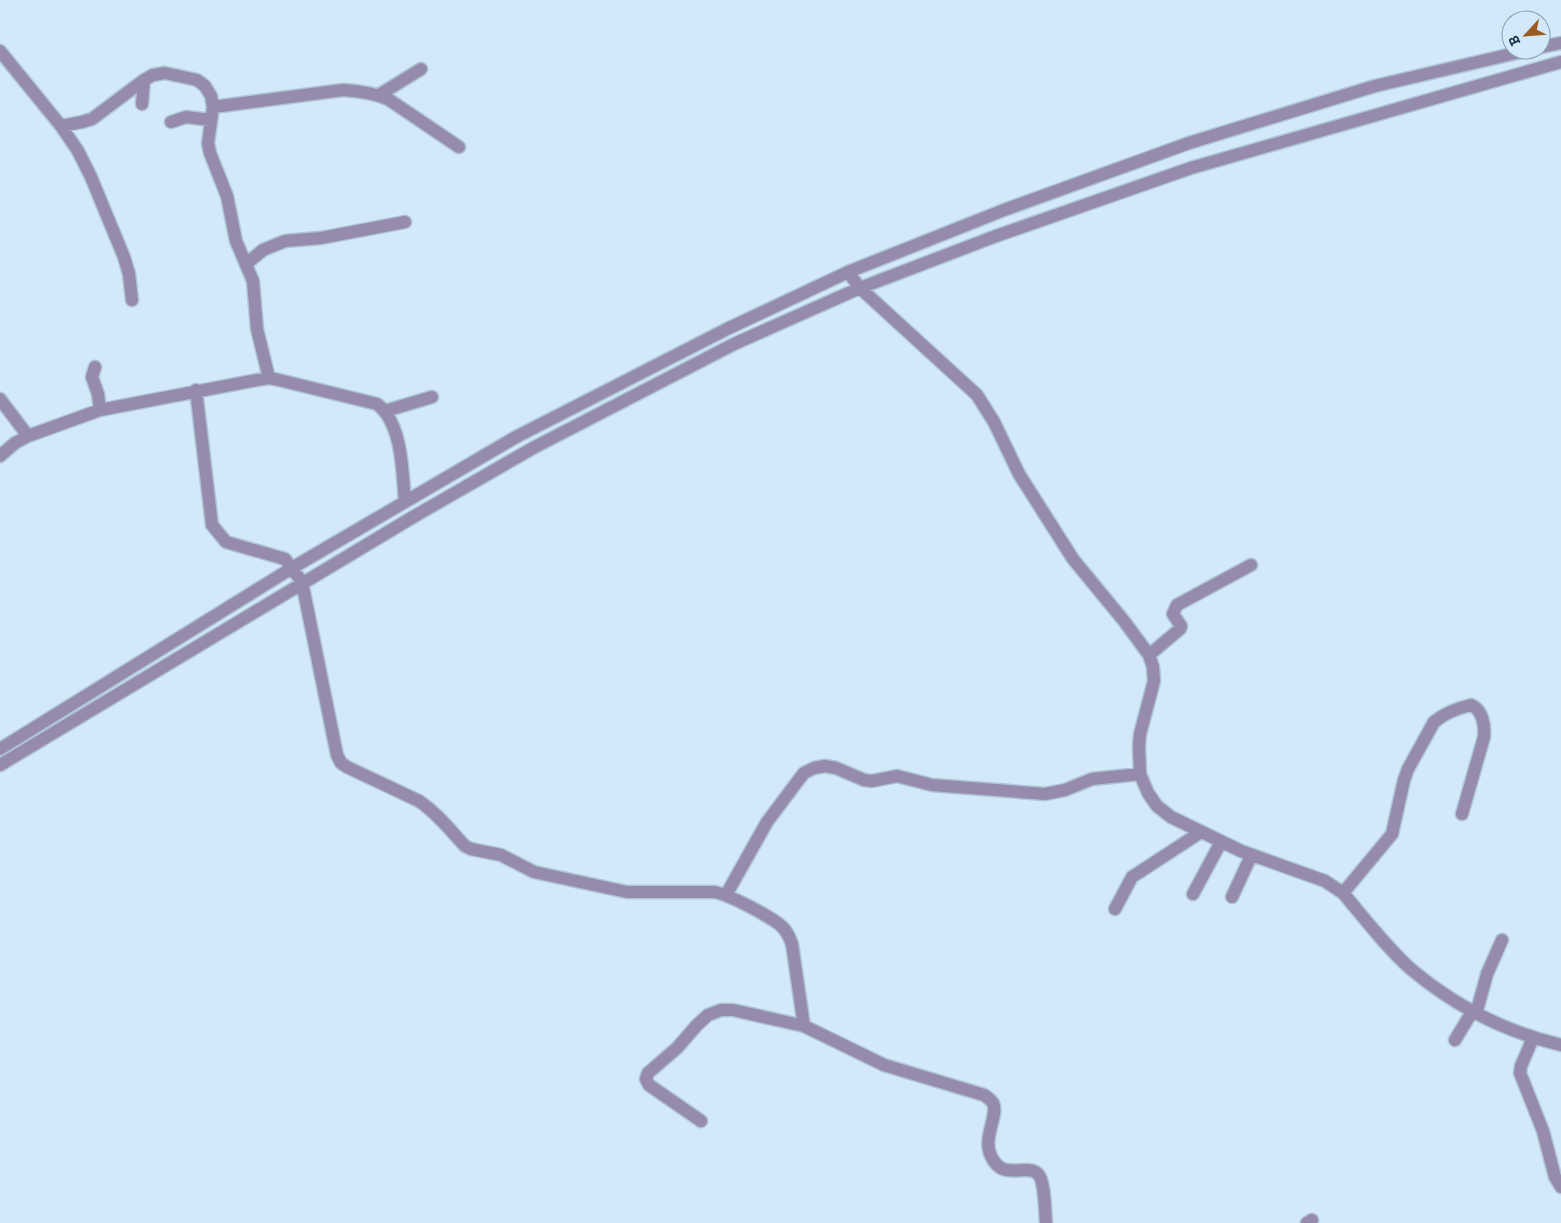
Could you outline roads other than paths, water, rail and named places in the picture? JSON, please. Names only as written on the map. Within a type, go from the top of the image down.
[{"type":"street","points":[[1,56],[61,126],[78,151],[117,239],[129,274],[132,300]]},
{"type":"street","points":[[0,749],[292,568],[516,437],[727,329],[848,272],[1004,210],[1189,143],[1376,86],[1501,57]]},
{"type":"street","points":[[0,765],[302,582],[533,448],[734,344],[860,288],[996,236],[1190,168],[1561,62]]},
{"type":"street","points":[[380,95],[421,70]]},
{"type":"street","points":[[61,126],[92,119],[153,74],[165,73],[196,80],[206,86],[212,96],[213,107],[208,143],[210,153],[227,196],[236,241],[253,281],[257,329],[269,378]]},
{"type":"street","points":[[142,104],[144,80]]},
{"type":"street","points":[[213,107],[342,90],[380,95],[459,147]]},
{"type":"street","points":[[171,122],[186,117],[211,120]]},
{"type":"street","points":[[246,264],[263,250],[285,241],[321,238],[405,222]]},
{"type":"street","points":[[848,272],[860,288],[977,395],[994,422],[1019,474],[1073,559],[1124,621],[1149,655],[1153,667],[1154,680],[1140,734],[1140,774],[1148,793],[1157,806],[1170,817],[1251,856],[1325,881],[1343,893],[1413,970],[1474,1013],[1534,1038],[1561,1045]]},
{"type":"street","points":[[95,367],[92,377],[98,394],[100,410]]},
{"type":"street","points":[[0,456],[15,443],[28,436],[100,410],[196,390],[269,378],[377,404],[385,411],[395,432],[401,458],[405,501]]},
{"type":"street","points":[[196,390],[212,525],[226,542],[285,559],[302,582],[337,755],[341,763],[346,768],[419,801],[436,814],[465,846],[501,855],[534,872],[627,892],[715,892],[726,895],[780,925],[788,934],[792,944],[804,1026]]},
{"type":"street","points":[[385,411],[432,397]]},
{"type":"street","points":[[0,398],[28,436]]},
{"type":"street","points":[[1149,655],[1180,629],[1173,614],[1178,605],[1251,565]]},
{"type":"street","points":[[1343,893],[1392,834],[1408,769],[1434,722],[1460,707],[1471,705],[1479,710],[1485,727],[1484,737],[1462,814]]},
{"type":"street","points":[[726,895],[767,822],[797,782],[804,774],[814,768],[826,766],[836,768],[864,780],[872,781],[897,776],[932,785],[1045,794],[1065,790],[1092,779],[1140,774]]},
{"type":"street","points":[[1115,909],[1132,877],[1201,832]]},
{"type":"street","points":[[1193,894],[1220,842]]},
{"type":"street","points":[[1232,897],[1251,856]]},
{"type":"street","points":[[1455,1040],[1474,1013],[1487,974],[1502,940]]},
{"type":"street","points":[[701,1121],[649,1085],[646,1079],[648,1073],[677,1048],[697,1026],[708,1016],[721,1010],[733,1010],[804,1026],[884,1065],[988,1098],[994,1108],[988,1136],[988,1147],[991,1157],[999,1167],[1009,1171],[1031,1170],[1038,1173],[1041,1180],[1046,1223]]},
{"type":"street","points":[[1534,1038],[1521,1066],[1520,1073],[1543,1131],[1555,1177],[1561,1187]]}]
